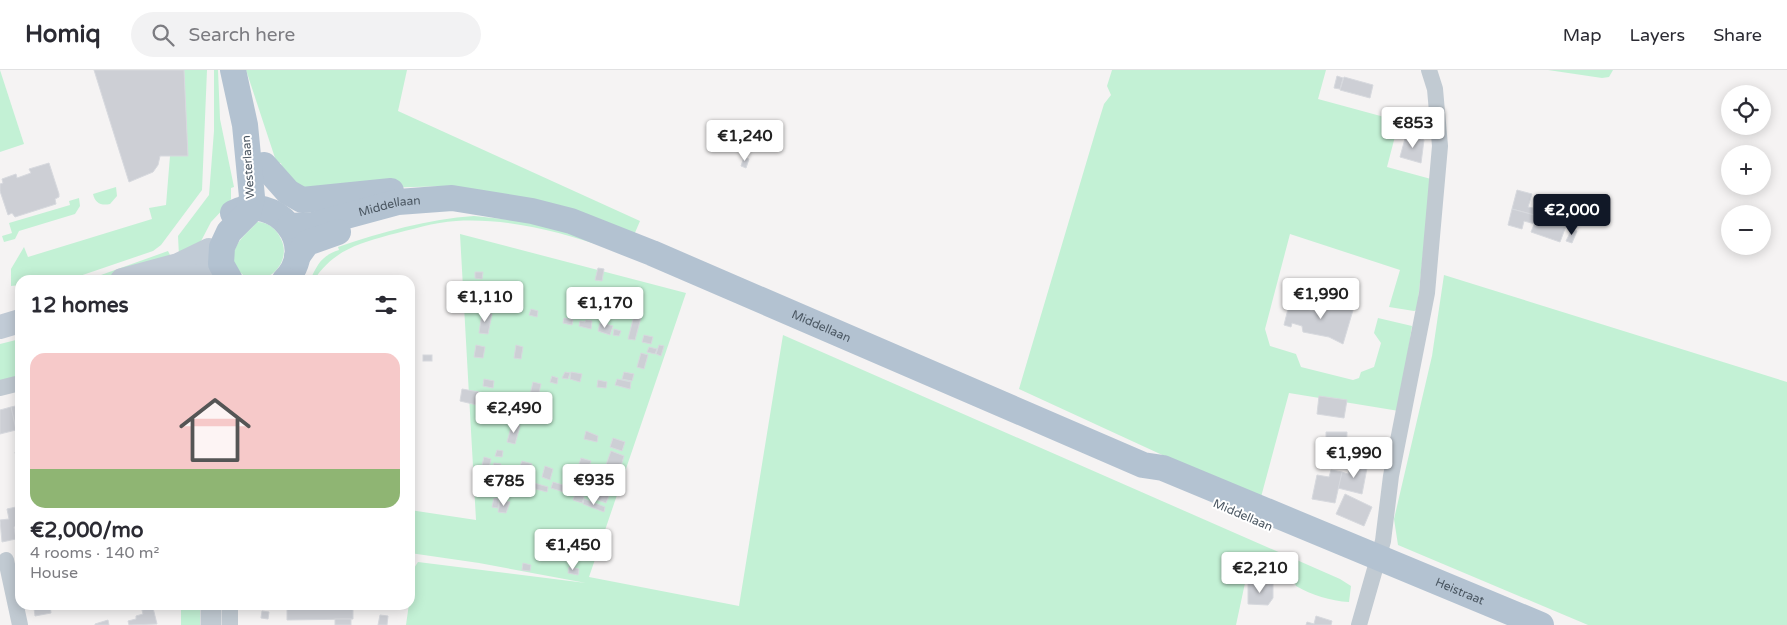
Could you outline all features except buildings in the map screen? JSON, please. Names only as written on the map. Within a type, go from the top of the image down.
[{"type":"main road","name":"Westerlaan","points":[[233,70],[245,125],[264,165],[269,201],[262,215],[240,192],[237,166],[245,125]]},
{"type":"main road","points":[[264,165],[288,192],[302,200],[388,191],[426,198]]},
{"type":"main road","name":"Middellaan","points":[[262,215],[313,225],[368,209],[426,198],[452,198],[551,216],[613,237],[1143,465],[1160,478],[1376,564]]},
{"type":"main road","name":"Middellaan","points":[[302,266],[306,243],[335,233],[398,217],[491,206]]},
{"type":"main road","points":[[218,272],[221,264],[222,247],[229,232],[245,218],[262,215],[296,244],[302,266],[293,270],[290,275]]},
{"type":"main road","points":[[141,275],[178,265],[218,272]]},
{"type":"main road","points":[[205,275],[218,272]]},
{"type":"main road","points":[[0,313],[15,309]]},
{"type":"main road","points":[[0,327],[15,322]]},
{"type":"main road","name":"Heistraat","points":[[1376,564],[1503,625]]},
{"type":"main road","name":"Heistraat","points":[[1376,564],[1541,625]]},
{"type":"street","points":[[1360,625],[1383,540],[1391,476],[1427,293],[1440,146],[1435,89],[1429,70]]},
{"type":"street","points":[[0,388],[15,385]]},
{"type":"street","points":[[9,560],[15,595]]},
{"type":"street","points":[[17,610],[20,625]]},
{"type":"street","points":[[211,610],[211,625]]},
{"type":"street","points":[[230,610],[230,625]]},
{"type":"green space","points":[[0,70],[24,144],[0,152]]},
{"type":"green space","points":[[184,70],[207,70],[202,190],[161,245],[153,251],[83,275],[15,275],[15,286],[11,286],[11,269],[24,247],[28,257],[152,219],[149,208],[166,205],[170,156],[188,155]]},
{"type":"green space","points":[[214,70],[218,70],[220,119],[234,187],[231,188],[231,199],[211,222],[200,243],[179,256],[178,236],[209,195],[214,131]]},
{"type":"green space","points":[[246,70],[407,70],[398,111],[640,221],[634,235],[450,186],[303,190],[282,168],[281,163],[277,164]]},
{"type":"green space","points":[[1112,70],[1326,70],[1318,99],[1399,121],[1387,167],[1431,179],[1417,310],[1389,307],[1400,270],[1290,234],[1265,329],[1270,346],[1296,354],[1301,367],[1353,380],[1359,378],[1361,372],[1374,367],[1381,343],[1374,333],[1378,318],[1412,326],[1399,411],[1289,393],[1261,497],[1171,459],[1019,389],[1104,104],[1111,95],[1107,86]]},
{"type":"green space","points":[[1548,70],[1613,70],[1609,77],[1602,78]]},
{"type":"green space","points":[[116,187],[117,196],[110,204],[104,205],[95,200],[93,194]]},
{"type":"green space","points":[[79,198],[80,206],[75,214],[19,231],[15,239],[4,242],[2,236],[12,233],[9,223],[70,205],[69,201]]},
{"type":"green space","points":[[474,216],[521,221],[561,230],[608,248],[534,227],[495,222],[456,221],[431,225],[366,242],[338,255],[318,275],[312,275],[321,261],[339,250],[338,247],[405,227]]},
{"type":"green space","points":[[257,222],[265,223],[275,229],[284,249],[283,259],[278,268],[271,275],[243,275],[236,267],[233,256],[240,241]]},
{"type":"green space","points":[[460,234],[686,293],[589,577],[739,606],[783,335],[1340,579],[1351,586],[1349,602],[1315,595],[1296,586],[1290,571],[1251,555],[1236,625],[406,625],[408,610],[415,610],[415,566],[418,562],[586,583],[479,563],[415,554],[415,511],[476,520]]},
{"type":"green space","points":[[168,251],[173,261],[123,275],[101,275]]},
{"type":"green space","points":[[1444,275],[1787,382],[1787,625],[1588,625],[1398,545],[1394,519],[1432,356]]},
{"type":"green space","points":[[15,340],[15,378],[0,381],[0,344]]},
{"type":"green space","points":[[181,610],[200,610],[200,625],[181,625]]}]
